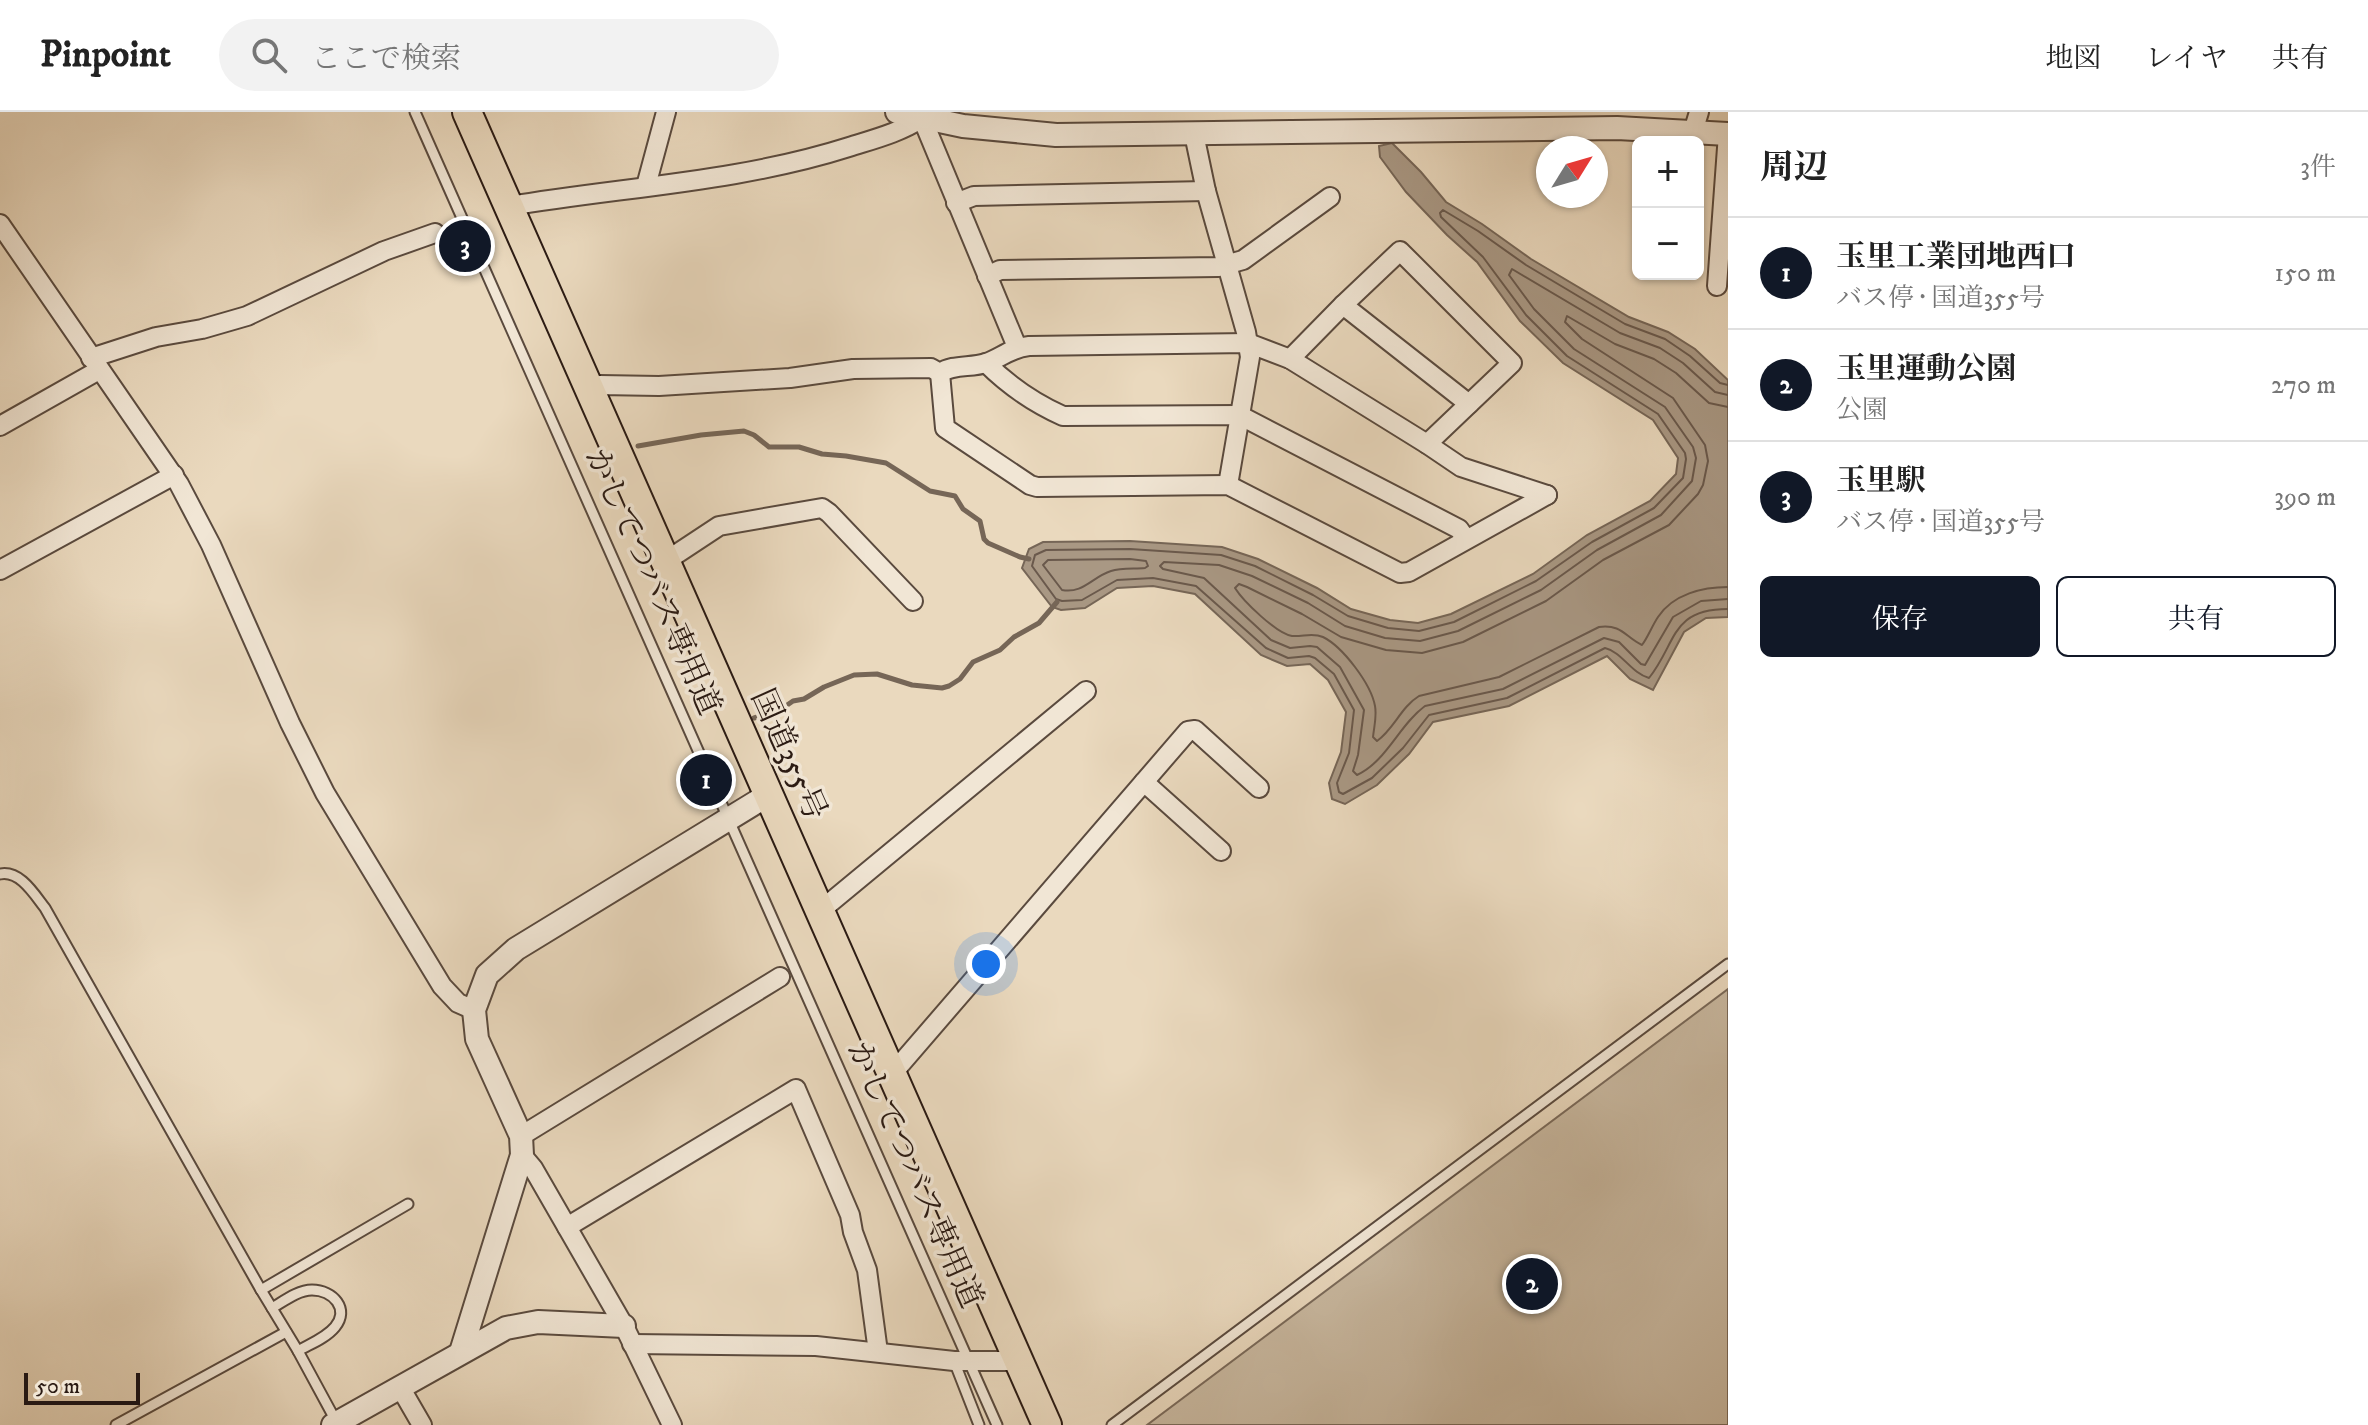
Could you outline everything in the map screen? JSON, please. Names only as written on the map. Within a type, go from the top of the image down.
[{"type":"highway","name":"国道355号","points":[[467,112],[1047,1425]]},
{"type":"street","points":[[646,186],[666,112]]},
{"type":"street","points":[[897,112],[1005,131],[1056,135],[1617,128],[1696,122],[1728,134],[1717,286]]},
{"type":"street","points":[[510,206],[803,162],[904,130],[922,118]]},
{"type":"street","points":[[922,118],[1017,347]]},
{"type":"street","points":[[1194,134],[1250,357],[1228,485]]},
{"type":"street","points":[[956,203],[974,196],[1206,191]]},
{"type":"street","points":[[987,276],[1000,270],[1218,267],[1243,260],[1330,197]]},
{"type":"street","points":[[0,224],[174,475],[211,545],[290,723],[325,793],[442,986],[458,1003],[474,1010]]},
{"type":"street","points":[[0,426],[95,364],[156,337],[202,329],[247,316],[384,251],[435,233]]},
{"type":"street","points":[[1290,359],[1400,251],[1512,363],[1427,444]]},
{"type":"street","points":[[1343,305],[1469,404]]},
{"type":"street","points":[[1248,343],[1290,359],[1461,467],[1547,495],[1409,572],[1400,573],[1228,485],[1030,485],[945,428],[940,373],[946,369],[986,363],[1017,347],[1248,343]]},
{"type":"street","points":[[986,363],[1038,405],[1063,416],[1239,415],[1459,529],[1466,539]]},
{"type":"street","points":[[590,387],[790,378],[853,369],[931,368],[940,373]]},
{"type":"street","points":[[0,570],[174,475]]},
{"type":"street","points":[[666,561],[719,526],[822,508],[913,601]]},
{"type":"street","points":[[820,911],[1086,691]]},
{"type":"street","points":[[892,1074],[1185,733],[1192,730],[1259,788]]},
{"type":"street","points":[[1144,782],[1221,851]]},
{"type":"street","points":[[672,1425],[628,1335],[522,1146],[477,1039],[474,1010],[487,975],[516,949],[768,795]]},
{"type":"street","points":[[461,1352],[522,1146],[780,977]]},
{"type":"street","points":[[567,1227],[796,1089],[850,1215],[867,1270],[878,1352]]},
{"type":"street","points":[[335,1424],[461,1352],[523,1323],[538,1322],[628,1335],[816,1346],[960,1361],[1018,1361]]},
{"type":"street","points":[[400,1387],[422,1425]]},
{"type":"lane","name":"かしてつバス専用道","points":[[415,112],[729,819],[960,1361],[997,1425]]},
{"type":"lane","points":[[0,874],[7,873],[21,879],[45,908],[298,1351],[335,1424]]},
{"type":"lane","points":[[1112,1425],[1728,964]]},
{"type":"lane","points":[[261,1290],[408,1204]]},
{"type":"lane","points":[[272,1308],[311,1290],[324,1292],[336,1299],[341,1308],[341,1317],[335,1327],[298,1351]]},
{"type":"lane","points":[[116,1425],[286,1332]]},
{"type":"lane","points":[[960,1361],[979,1425]]},
{"type":"shaded area","points":[[1728,989],[1728,1425],[1147,1425]]},
{"type":"water","points":[[1392,143],[1446,202],[1531,259],[1629,317],[1668,332],[1695,349],[1728,380],[1728,617],[1706,618],[1684,632],[1653,690],[1630,679],[1607,656],[1509,706],[1433,722],[1409,754],[1377,785],[1345,804],[1332,799],[1329,783],[1341,752],[1346,712],[1328,680],[1310,664],[1287,666],[1261,655],[1195,594],[1153,586],[1117,588],[1085,608],[1061,610],[1052,607],[1022,568],[1029,549],[1043,542],[1130,541],[1222,547],[1258,559],[1351,609],[1390,620],[1418,623],[1451,614],[1533,574],[1587,535],[1650,501],[1676,474],[1678,458],[1653,420],[1563,363],[1520,321],[1477,262],[1406,192],[1380,157],[1379,146]]},
{"type":"waterway","points":[[638,446],[744,431],[769,447],[799,447],[822,454],[886,463],[930,491],[955,496],[963,509],[980,521],[988,543],[1029,559]]},
{"type":"waterway","points":[[754,718],[780,710],[793,701],[804,699],[854,675],[877,674],[912,685],[949,686],[960,679],[973,662],[1000,650],[1014,637],[1039,623],[1057,602]]},
{"type":"place","name":"玉里駅","points":[[465,246]]},
{"type":"place","name":"玉里工業団地西口","points":[[706,780]]},
{"type":"place","name":"玉里運動公園","points":[[1532,1284]]}]
